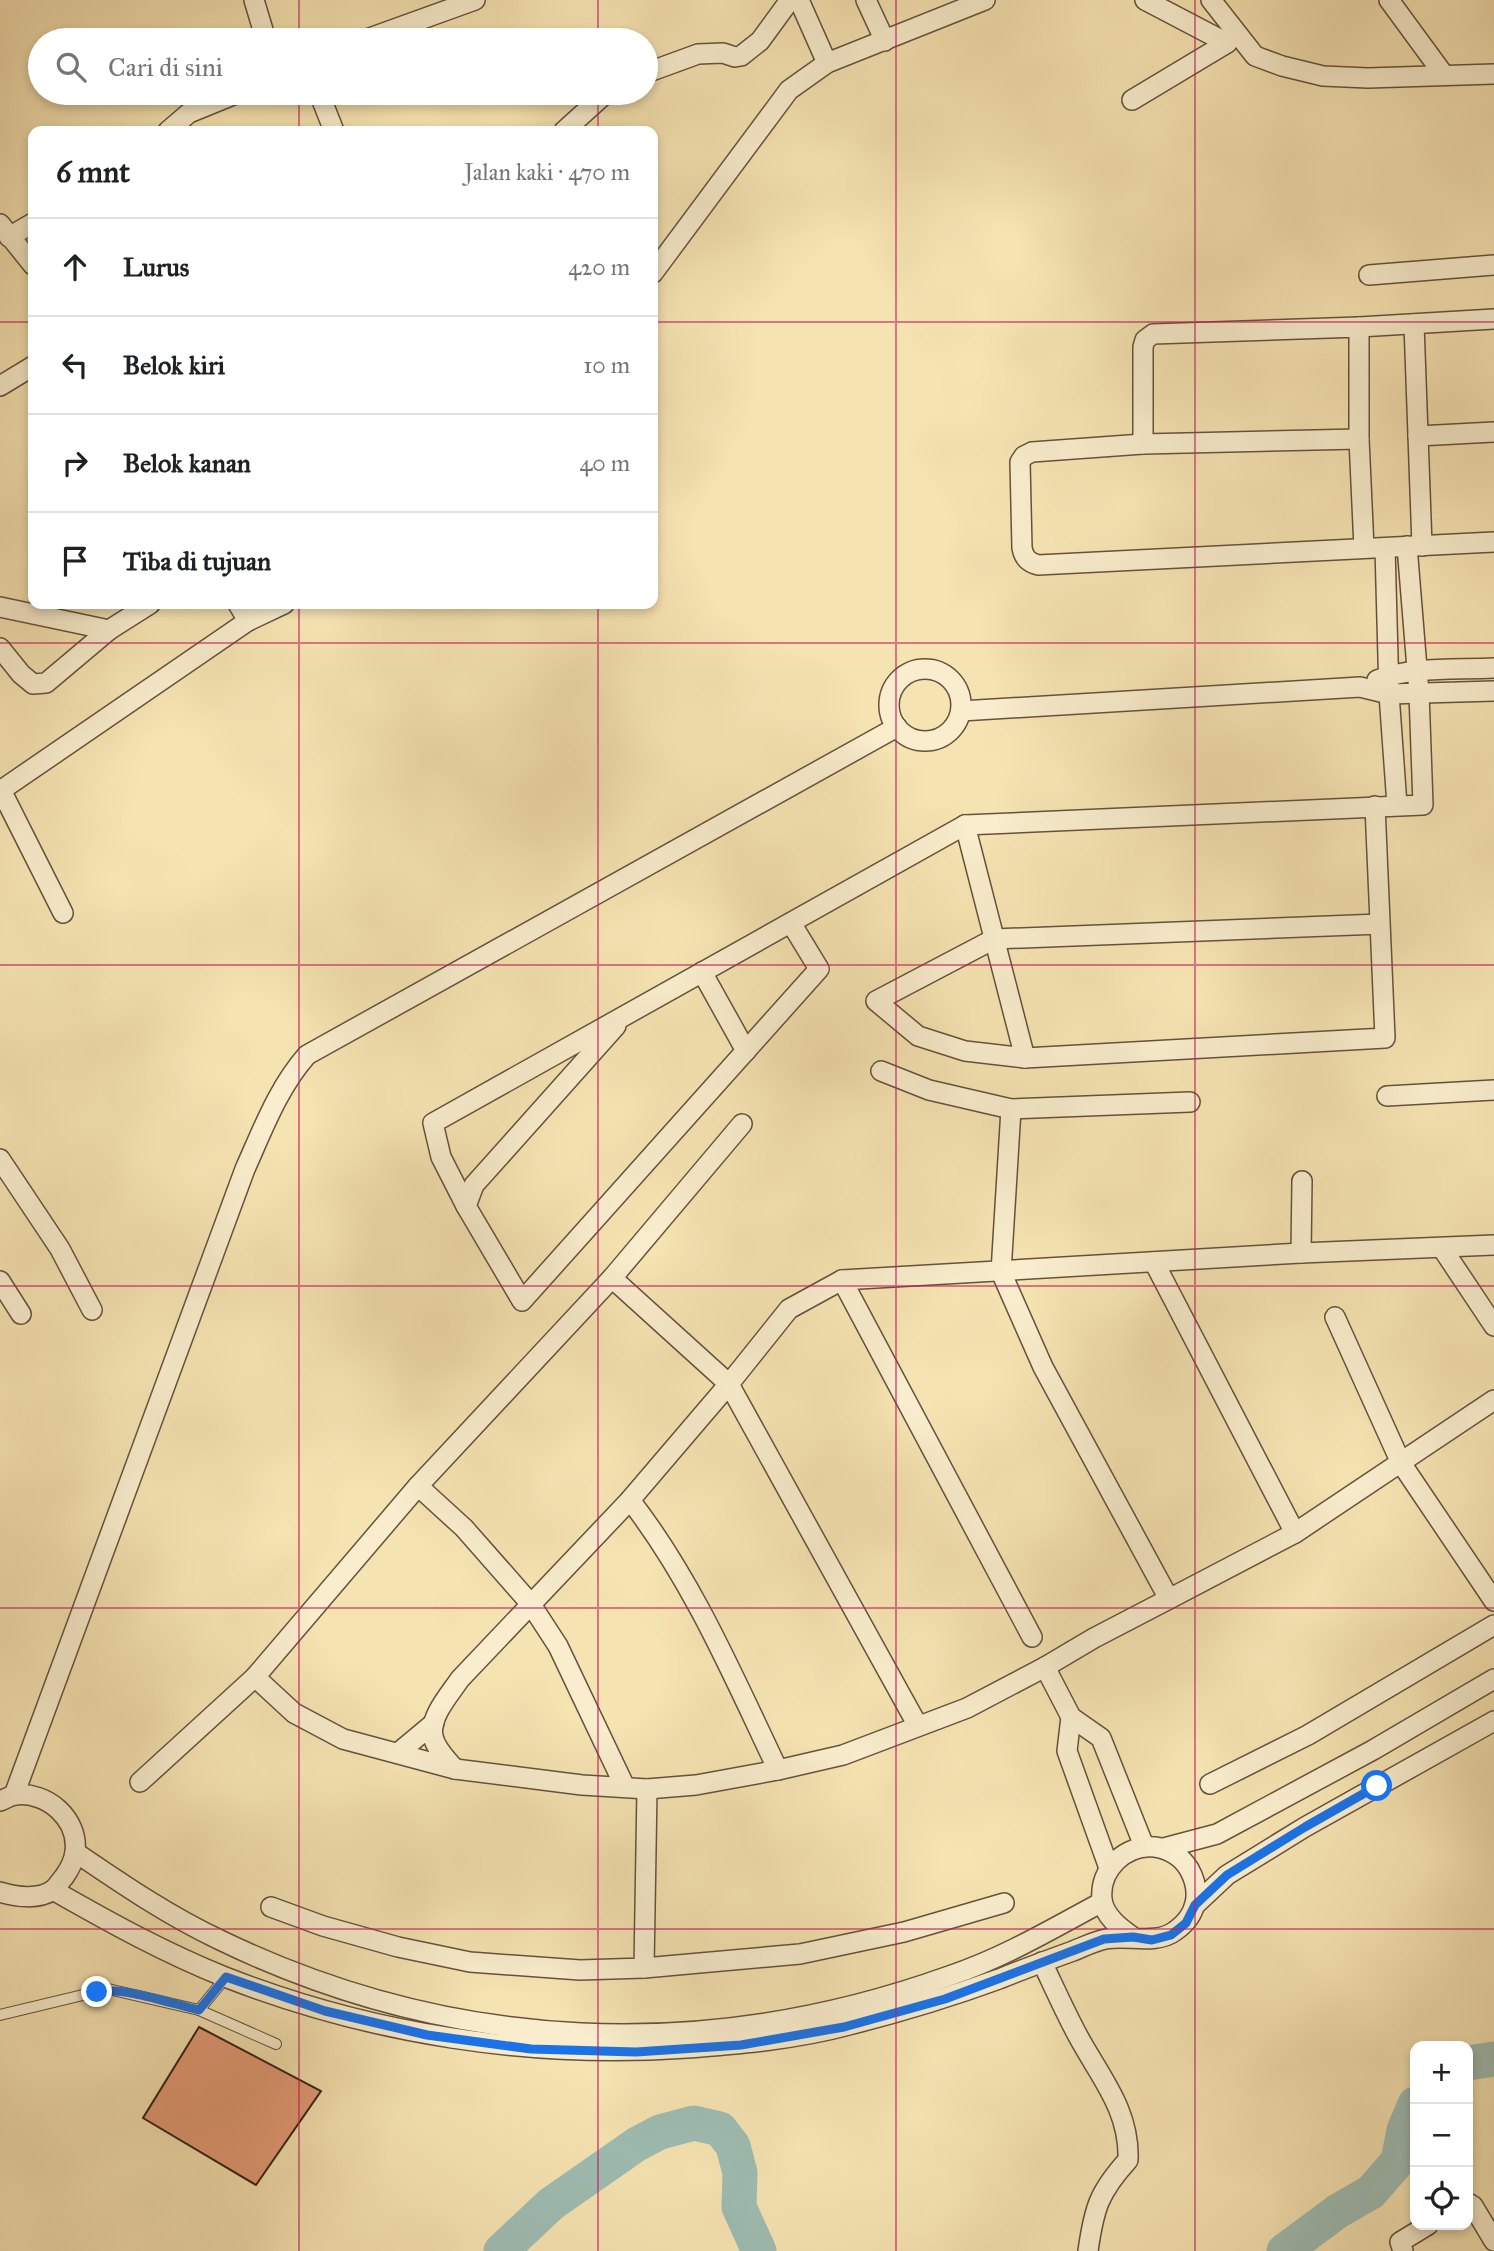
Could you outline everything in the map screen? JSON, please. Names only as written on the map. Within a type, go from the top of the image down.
[{"type":"street","points":[[254,0],[262,28]]},
{"type":"street","points":[[397,28],[475,0]]},
{"type":"street","points":[[658,69],[698,54],[723,53],[735,57],[741,55],[760,41],[790,0]]},
{"type":"street","points":[[799,0],[827,64]]},
{"type":"street","points":[[866,0],[885,41]]},
{"type":"street","points":[[658,266],[789,90],[827,64],[985,0]]},
{"type":"street","points":[[1132,100],[1227,44],[1144,0]]},
{"type":"street","points":[[1211,0],[1255,55],[1282,66],[1323,76],[1367,78],[1494,74]]},
{"type":"street","points":[[1389,0],[1444,75]]},
{"type":"street","points":[[176,126],[189,113],[208,105]]},
{"type":"street","points":[[324,105],[332,126]]},
{"type":"street","points":[[570,126],[593,105]]},
{"type":"street","points":[[28,224],[5,231],[28,259]]},
{"type":"street","points":[[1369,275],[1494,265]]},
{"type":"street","points":[[1143,444],[1143,347],[1145,340],[1153,334],[1494,319]]},
{"type":"street","points":[[791,922],[819,969],[522,1301],[466,1206],[441,1157],[433,1123],[791,922],[965,825],[1423,804],[1417,672],[1415,546],[1418,436],[1414,324]]},
{"type":"street","points":[[1359,327],[1359,439],[1364,548]]},
{"type":"street","points":[[0,386],[28,369]]},
{"type":"street","points":[[1418,436],[1494,432]]},
{"type":"street","points":[[1359,439],[1143,444],[1032,452],[1020,462],[1022,548],[1027,560],[1038,565],[1494,542]]},
{"type":"street","points":[[1385,548],[1388,685],[1398,806]]},
{"type":"street","points":[[0,607],[109,630]]},
{"type":"street","points":[[0,648],[33,684],[46,683],[109,630],[142,609]]},
{"type":"street","points":[[62,913],[1,790],[243,612]]},
{"type":"street","points":[[926,668],[946,674],[959,690],[961,711],[950,732],[929,741],[916,740],[905,735],[891,718],[889,698],[898,680],[916,669],[926,668]]},
{"type":"street","points":[[1388,685],[1417,672],[1494,668]]},
{"type":"street","points":[[961,711],[1388,685],[1419,693],[1494,691]]},
{"type":"street","points":[[2,1895],[20,1897],[53,1890],[68,1871],[75,1852],[67,1819],[54,1805],[38,1797],[7,1798],[245,1169],[291,1073],[307,1055],[897,727]]},
{"type":"street","points":[[1375,806],[1385,1038],[1025,1058],[965,1051],[918,1037],[876,1001],[995,939],[1380,924]]},
{"type":"street","points":[[965,825],[1025,1058]]},
{"type":"street","points":[[702,972],[746,1051]]},
{"type":"street","points":[[466,1206],[474,1185],[626,1015]]},
{"type":"street","points":[[881,1071],[929,1090],[1011,1109],[1190,1102]]},
{"type":"street","points":[[1387,1096],[1494,1090]]},
{"type":"street","points":[[1011,1109],[1001,1272],[1043,1367],[1169,1599]]},
{"type":"street","points":[[139,1782],[255,1677],[418,1486],[612,1278],[742,1124]]},
{"type":"street","points":[[0,1159],[60,1249],[92,1310]]},
{"type":"street","points":[[1301,1253],[1302,1181]]},
{"type":"street","points":[[455,1769],[441,1753],[433,1736],[434,1723],[441,1708],[460,1679],[629,1500],[729,1384],[789,1309],[842,1280],[1301,1253],[1494,1245]]},
{"type":"street","points":[[1442,1248],[1494,1326]]},
{"type":"street","points":[[1154,1262],[1295,1533]]},
{"type":"street","points":[[612,1278],[729,1384],[918,1726]]},
{"type":"street","points":[[842,1280],[1032,1637]]},
{"type":"street","points":[[0,1281],[21,1314]]},
{"type":"street","points":[[1335,1317],[1401,1463],[1494,1601]]},
{"type":"street","points":[[255,1677],[294,1713],[343,1739],[455,1769],[519,1778],[647,1789],[696,1785],[778,1770],[843,1755],[967,1708],[1295,1533],[1494,1399]]},
{"type":"street","points":[[418,1486],[464,1528],[530,1603],[558,1646],[625,1787]]},
{"type":"street","points":[[629,1500],[651,1527],[715,1636],[778,1770]]},
{"type":"street","points":[[1210,1784],[1308,1735],[1494,1625]]},
{"type":"street","points":[[1045,1667],[1071,1717],[1101,1738],[1144,1846]]},
{"type":"street","points":[[1133,1937],[1115,1925],[1102,1902],[1109,1868],[1124,1853],[1144,1846],[1164,1848],[1217,1834],[1373,1750],[1494,1679]]},
{"type":"street","points":[[1071,1717],[1067,1751],[1109,1868]]},
{"type":"street","points":[[53,1890],[167,1952],[226,1977],[325,2011],[427,2035],[531,2049],[636,2052],[741,2045],[844,2027],[945,1999],[1104,1939],[1133,1937],[1152,1940],[1171,1935],[1186,1923],[1195,1905],[1227,1875],[1294,1833],[1494,1721]]},
{"type":"street","points":[[398,1753],[434,1723]]},
{"type":"street","points":[[644,1968],[647,1789]]},
{"type":"street","points":[[1164,1848],[1184,1861],[1196,1882],[1195,1905]]},
{"type":"street","points":[[75,1852],[145,1899],[219,1940],[295,1974],[375,2000],[457,2019],[540,2031],[624,2035],[721,2030],[791,2020],[872,2002],[952,1976],[1028,1942],[1102,1902]]},
{"type":"street","points":[[271,1907],[323,1926],[398,1947],[470,1962],[580,1970],[644,1968],[800,1954],[904,1932],[1004,1903]]},
{"type":"street","points":[[1042,1962],[1077,2035],[1118,2103],[1129,2141],[1128,2160],[1110,2179],[1101,2194],[1093,2217],[1088,2251]]},
{"type":"street","points":[[1473,2206],[1494,2241]]},
{"type":"street","points":[[1403,2251],[1400,2242],[1420,2230]]},
{"type":"lane","points":[[199,2010],[226,1977]]},
{"type":"lane","points":[[0,2015],[108,1989],[199,2010],[276,2044]]},
{"type":"building","points":[[199,2027],[321,2091],[256,2185],[143,2118]]},
{"type":"waterway","points":[[1473,2062],[1494,2059]]},
{"type":"waterway","points":[[1284,2251],[1338,2211],[1371,2192],[1398,2161],[1404,2130],[1410,2116]]},
{"type":"waterway","points":[[501,2251],[551,2204],[637,2144],[660,2132],[694,2123],[720,2129],[733,2146],[740,2173],[739,2207],[759,2251]]},
{"type":"route","points":[[97,1992],[108,1989],[199,2010],[226,1977],[325,2011],[427,2035],[531,2049],[636,2052],[741,2045],[844,2027],[945,1999],[1104,1939],[1133,1937],[1152,1940],[1171,1935],[1186,1923],[1195,1905],[1227,1875],[1377,1786]]}]
